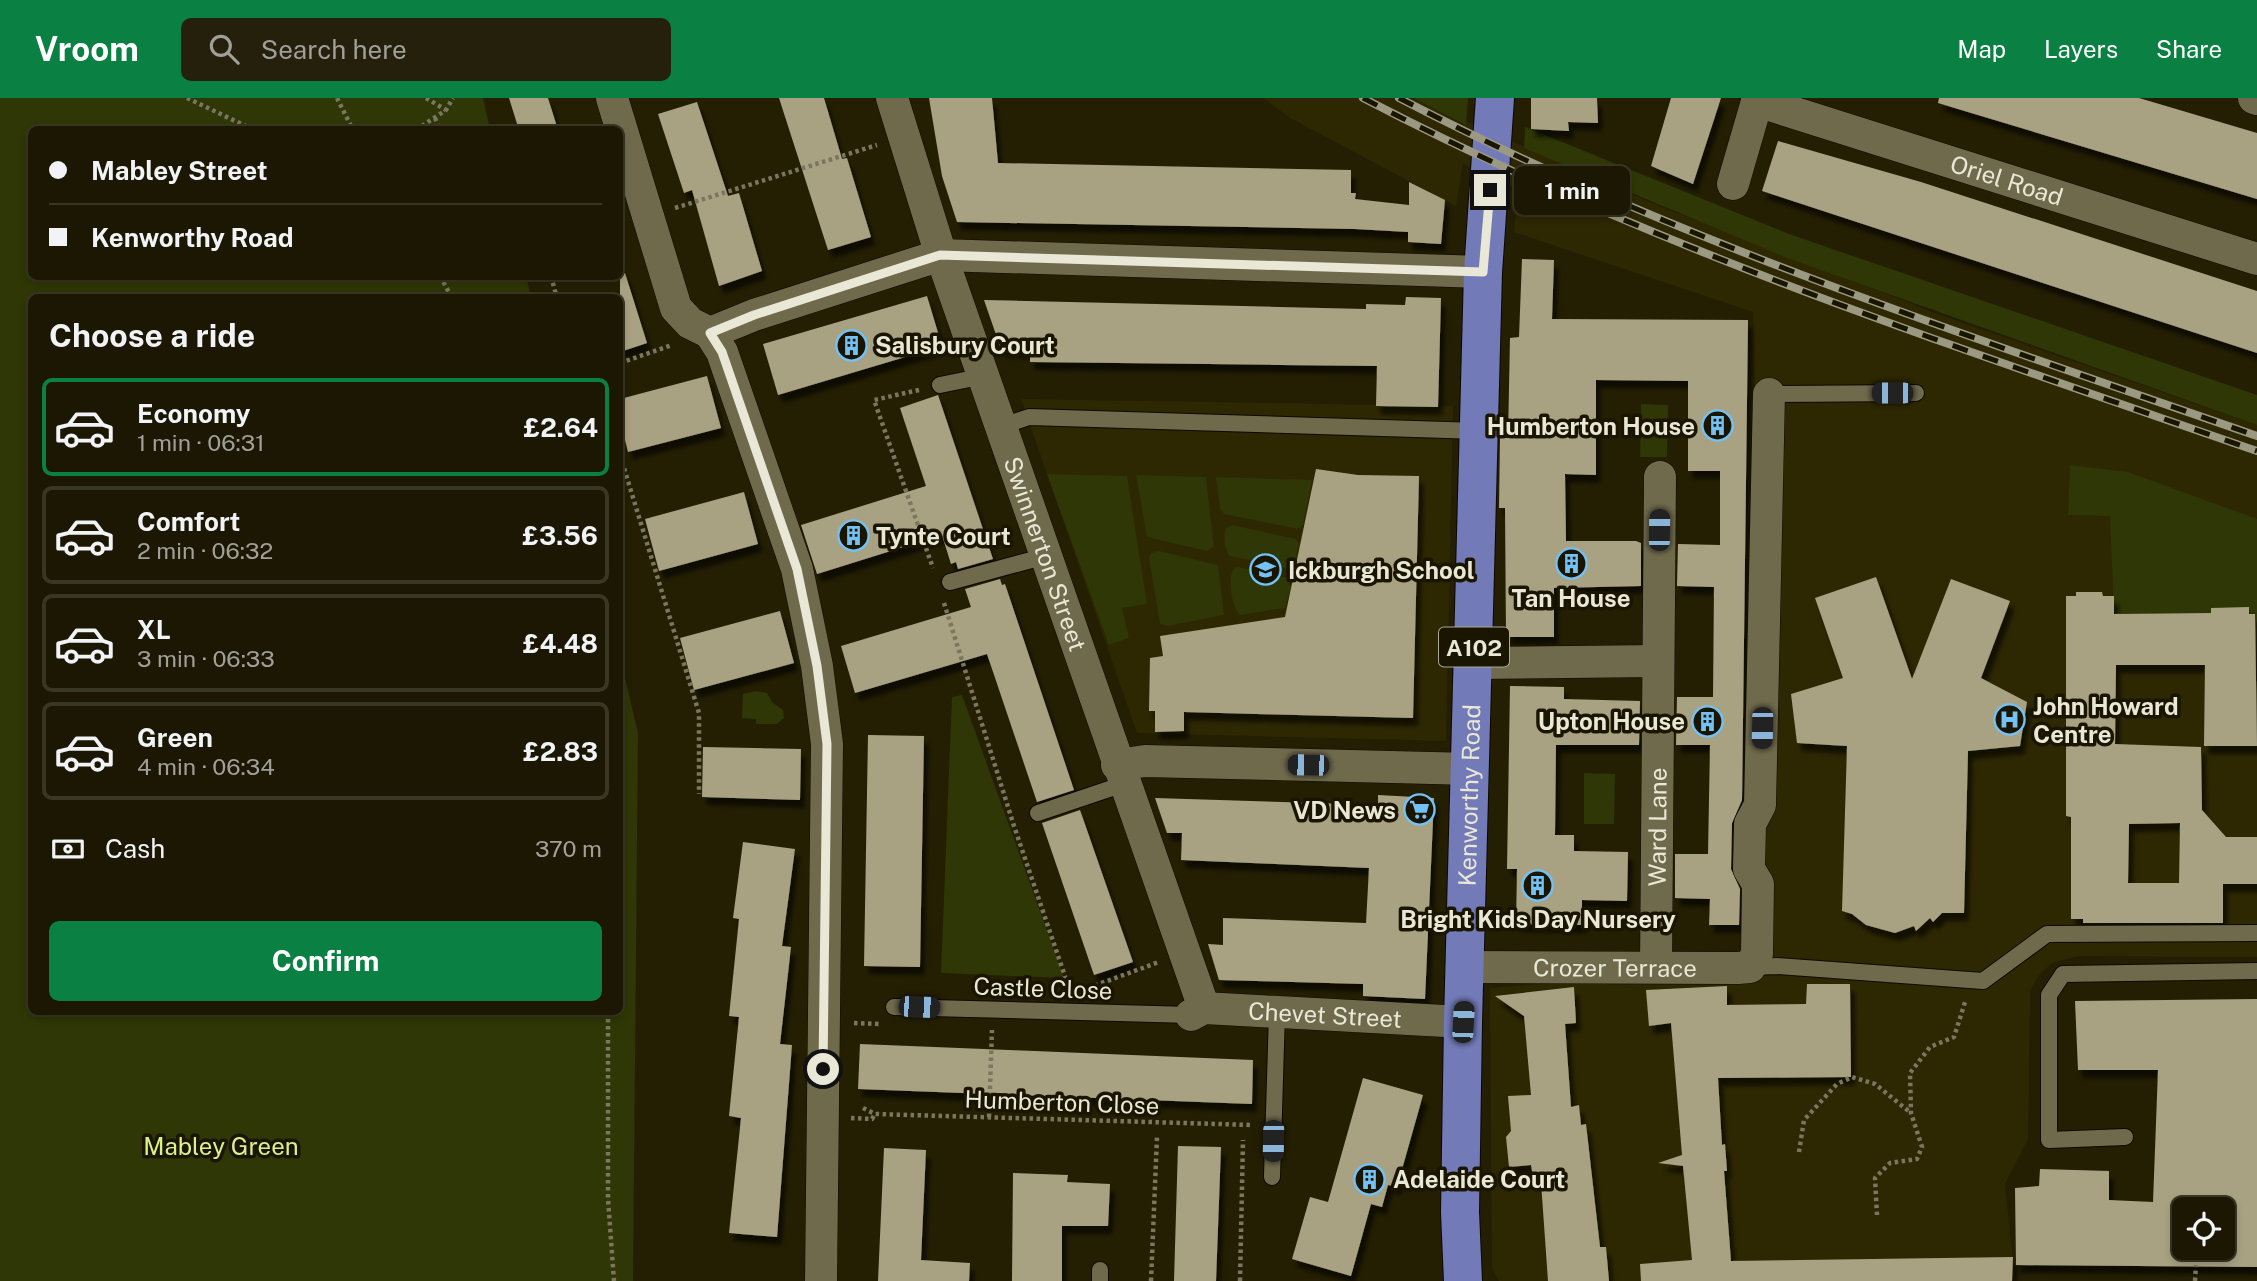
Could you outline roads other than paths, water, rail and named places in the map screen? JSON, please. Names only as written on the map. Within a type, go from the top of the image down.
[{"type":"highway","name":"Kenworthy Road","points":[[1463,1281],[1460,1212],[1463,1022],[1472,769],[1483,272],[1495,98]]},
{"type":"street","points":[[612,98],[622,126]]},
{"type":"street","name":"Swinnerton Street","points":[[892,98],[940,255],[1002,426],[1183,953],[1197,1012]]},
{"type":"street","name":"Oriel Road","points":[[1733,184],[1758,99],[2257,259]]},
{"type":"street","points":[[623,128],[676,308],[691,323],[710,333],[722,352],[797,569],[817,666],[827,744],[821,1281]]},
{"type":"street","points":[[710,333],[754,315],[940,255],[1483,272]]},
{"type":"street","points":[[1754,960],[1758,884],[1772,866],[1771,825],[1760,805],[1769,394]]},
{"type":"street","name":"Ward Lane","points":[[1656,967],[1660,477]]},
{"type":"street","points":[[1474,663],[1657,661]]},
{"type":"street","points":[[1121,774],[1144,761],[1472,769]]},
{"type":"street","name":"Crozer Terrace","points":[[1466,967],[1656,967],[1754,960]]},
{"type":"street","name":"Chevet Street","points":[[1197,1012],[1463,1022]]},
{"type":"lane","points":[[940,385],[984,376]]},
{"type":"lane","points":[[1769,394],[1916,393]]},
{"type":"lane","points":[[1002,426],[1028,417],[1479,431]]},
{"type":"lane","points":[[950,582],[1046,556]]},
{"type":"lane","points":[[1038,813],[1121,774]]},
{"type":"lane","points":[[1754,960],[1777,966],[1983,981],[2047,934],[2257,933]]},
{"type":"lane","points":[[2125,1138],[2049,1140],[2049,995],[2063,974],[2257,971]]},
{"type":"lane","name":"Castle Close","points":[[894,1007],[1197,1012]]},
{"type":"lane","points":[[1272,1177],[1277,1013]]},
{"type":"railway","points":[[1363,98],[1471,152],[1691,247],[1916,332],[2257,451]]},
{"type":"railway","points":[[1399,98],[1607,197],[1714,241],[1930,322],[2257,436]]},
{"type":"place","name":"Salisbury Court","points":[[852,345]]},
{"type":"place","name":"Humberton House","points":[[1718,426]]},
{"type":"place","name":"Tynte Court","points":[[853,536]]},
{"type":"place","name":"Tan House","points":[[1571,564]]},
{"type":"place","name":"Ickburgh School","points":[[1265,570]]},
{"type":"place","name":"John Howard Centre","points":[[2010,720]]},
{"type":"place","name":"Upton House","points":[[1708,721]]},
{"type":"place","name":"VD News","points":[[1419,810]]},
{"type":"place","name":"Bright Kids Day Nursery","points":[[1538,885]]},
{"type":"place","name":"Adelaide Court","points":[[1370,1179]]},
{"type":"park label","name":"Mabley Green","points":[[221,1146]]}]
